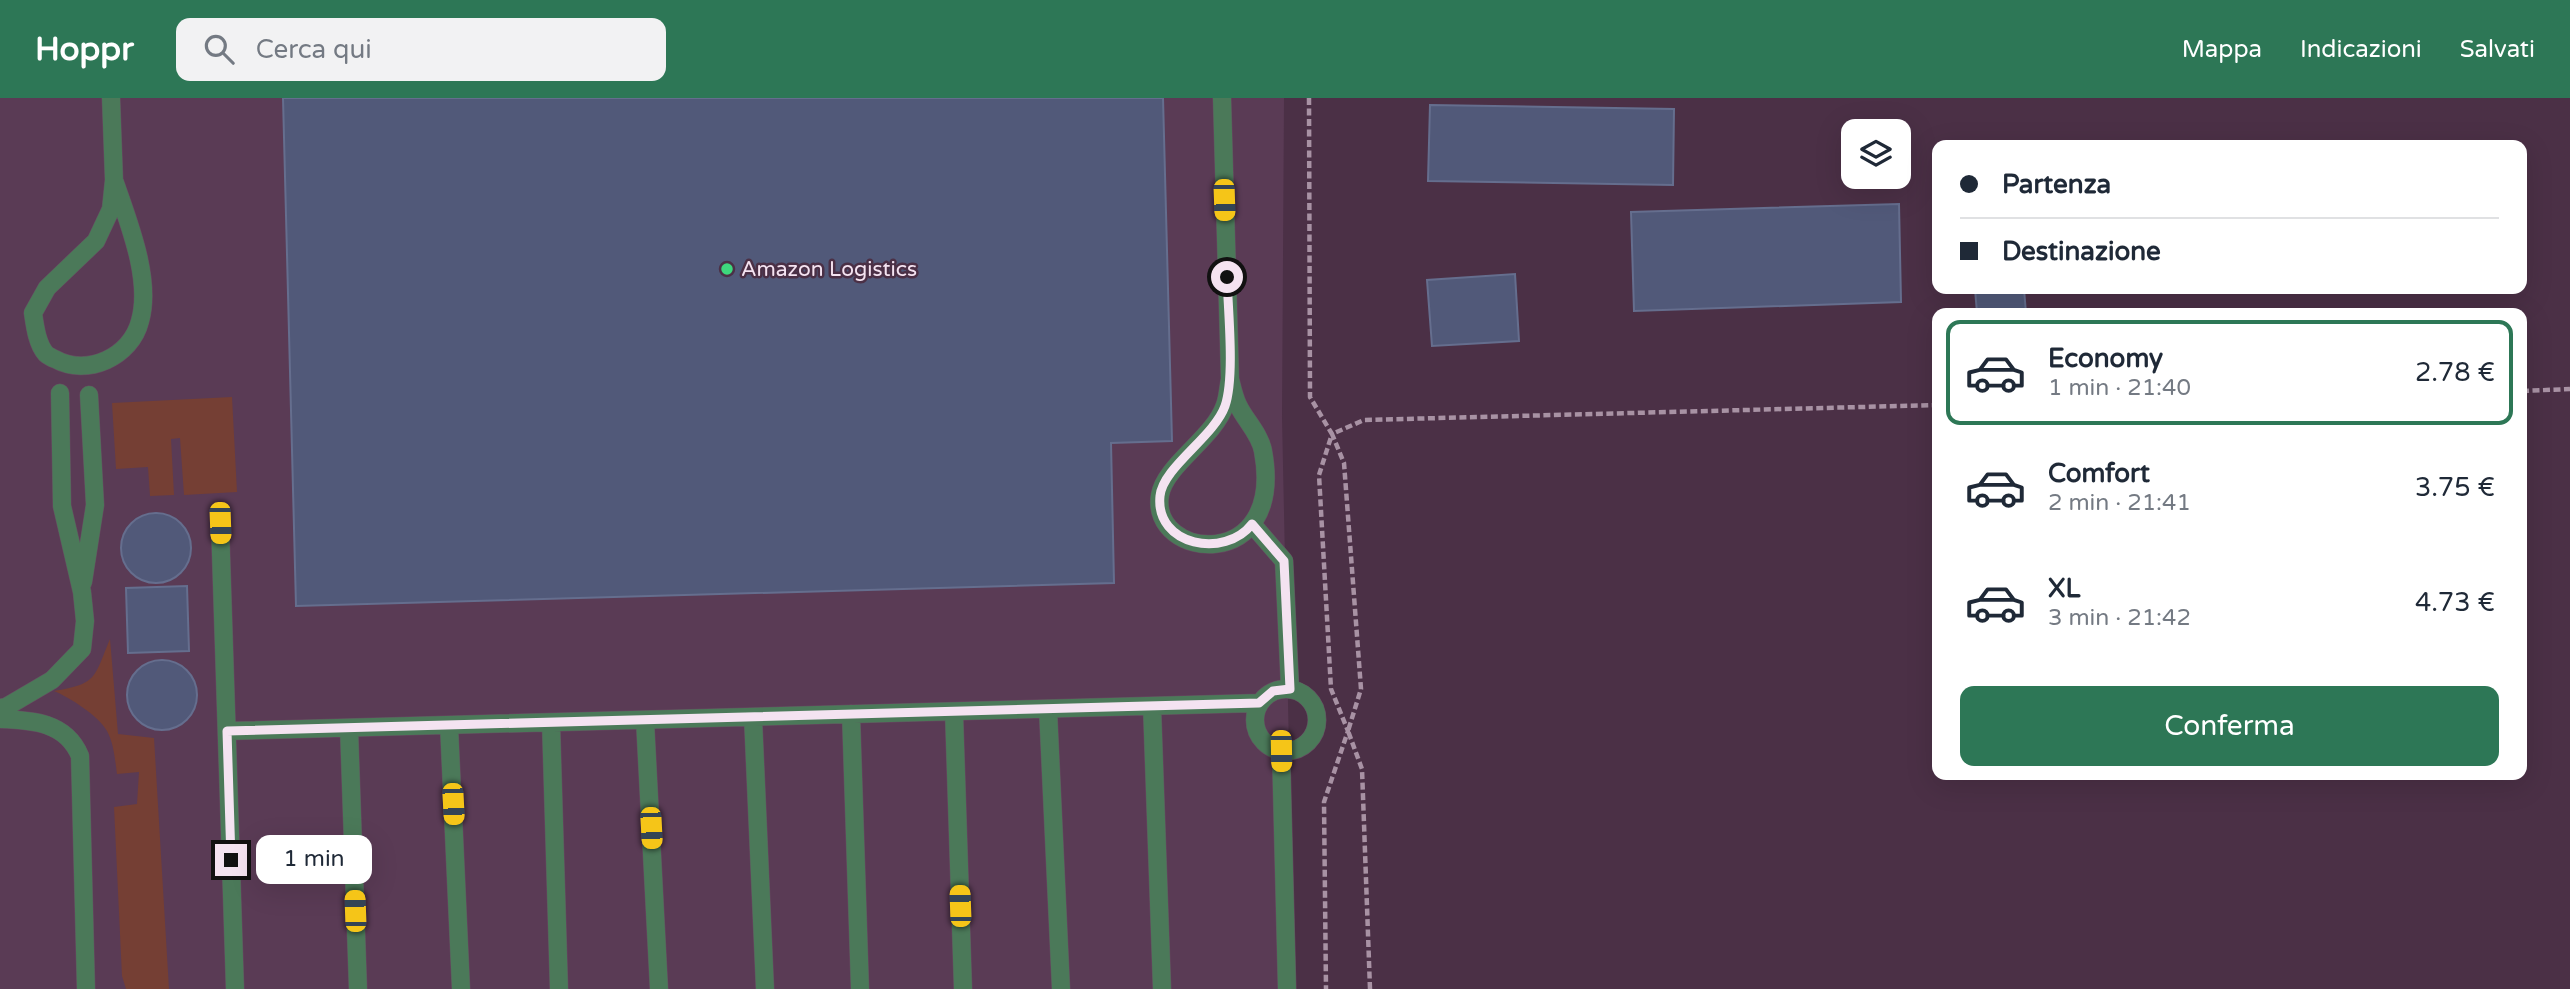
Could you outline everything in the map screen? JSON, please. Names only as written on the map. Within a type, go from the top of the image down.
[{"type":"lane","points":[[111,98],[114,180],[111,209],[96,241],[47,288],[33,313],[38,338],[46,355],[64,364],[82,368],[110,359],[128,344],[140,323],[143,301],[135,240],[114,180]]},
{"type":"lane","points":[[1222,98],[1230,379],[1225,406],[1214,424],[1201,442],[1169,475],[1160,492],[1159,513],[1168,527],[1192,543],[1222,544],[1247,531],[1265,499],[1262,448],[1238,405],[1230,379]]},
{"type":"lane","points":[[0,708],[52,680],[82,649],[85,621],[82,592],[62,506],[60,393]]},
{"type":"lane","points":[[82,592],[95,505],[89,395]]},
{"type":"lane","points":[[220,523],[235,989]]},
{"type":"lane","points":[[1252,524],[1284,561],[1290,689]]},
{"type":"lane","points":[[1290,689],[1300,691],[1314,705],[1318,724],[1309,742],[1301,748],[1281,751],[1265,744],[1256,729],[1255,712],[1259,703],[1273,691],[1290,689]]},
{"type":"lane","points":[[227,731],[1259,703]]},
{"type":"lane","points":[[1152,706],[1162,989]]},
{"type":"lane","points":[[1048,709],[1061,989]]},
{"type":"lane","points":[[954,712],[963,989]]},
{"type":"lane","points":[[851,714],[860,989]]},
{"type":"lane","points":[[753,717],[765,989]]},
{"type":"lane","points":[[0,719],[33,720],[54,727],[68,736],[80,756],[86,989]]},
{"type":"lane","points":[[645,720],[659,989]]},
{"type":"lane","points":[[551,723],[559,989]]},
{"type":"lane","points":[[449,725],[461,989]]},
{"type":"lane","points":[[349,728],[358,989]]},
{"type":"lane","points":[[1281,751],[1287,989]]},
{"type":"path","points":[[1309,98],[1310,397],[1332,434],[1344,463],[1361,689],[1324,802],[1326,989]]},
{"type":"path","points":[[2527,391],[2570,389]]},
{"type":"path","points":[[1370,989],[1362,769],[1331,689],[1319,475],[1332,434],[1364,419],[1932,405]]},
{"type":"shaded area","points":[[0,98],[1284,98],[1282,417],[1294,989],[0,989]]},
{"type":"shaded area","points":[[232,397],[237,492],[184,495],[180,438],[171,439],[174,495],[150,496],[148,467],[116,469],[112,403]]},
{"type":"shaded area","points":[[110,639],[118,734],[154,738],[169,989],[126,989],[122,976],[114,807],[137,804],[139,772],[117,774],[111,741],[103,725],[83,708],[54,691],[79,685],[92,677]]},
{"type":"building","name":"Amazon Logistics","points":[[283,98],[1163,98],[1172,441],[1111,443],[1114,583],[296,606]]},
{"type":"building","points":[[1430,105],[1674,109],[1673,185],[1428,181]]},
{"type":"building","points":[[1899,204],[1901,302],[1634,311],[1631,212]]},
{"type":"building","points":[[1515,274],[1519,341],[1432,346],[1427,280]]},
{"type":"building","points":[[1975,294],[2024,294],[2026,308],[1977,308]]},
{"type":"building","points":[[156,513],[181,523],[191,548],[181,573],[156,583],[131,573],[121,548],[131,523]]},
{"type":"building","points":[[187,586],[189,651],[128,653],[126,588]]},
{"type":"building","points":[[162,660],[187,670],[197,695],[187,720],[162,730],[137,720],[127,695],[137,670]]},
{"type":"place","name":"Amazon Logistics","points":[[727,269]]},
{"type":"route","points":[[231,860],[227,731],[1259,703],[1273,691],[1290,689],[1284,561],[1252,524],[1247,531],[1222,544],[1192,543],[1168,527],[1159,513],[1160,492],[1169,475],[1201,442],[1225,406],[1230,379],[1227,277]]}]
